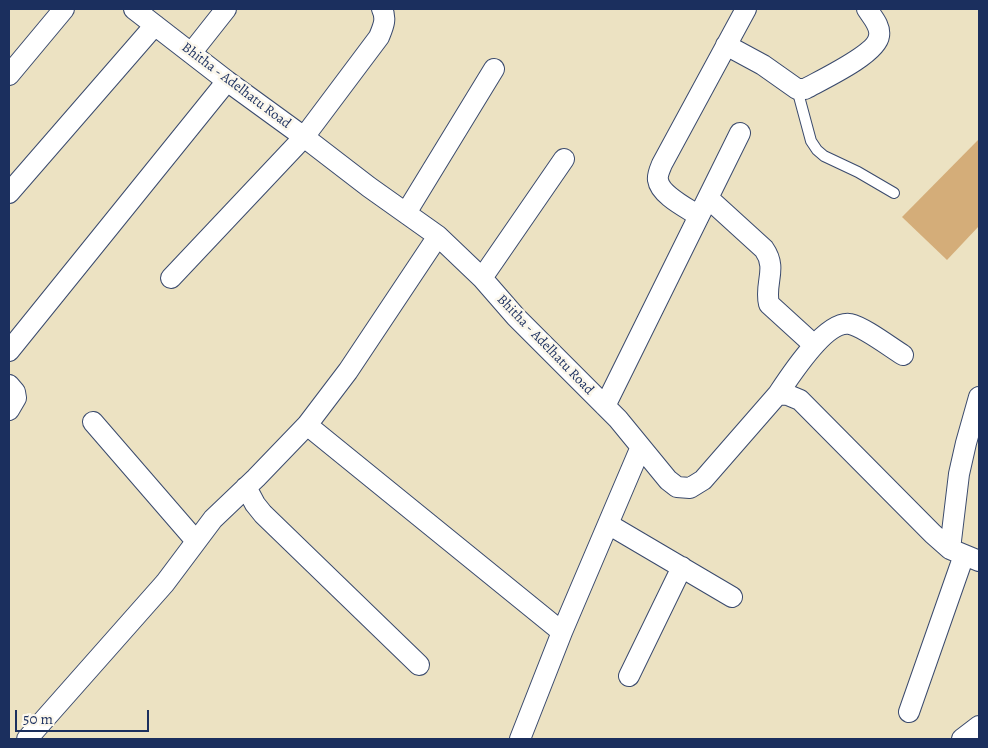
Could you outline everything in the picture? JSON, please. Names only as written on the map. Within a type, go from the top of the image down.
[{"type":"street","points":[[9,75],[64,9]]},
{"type":"street","name":"Bhitha - Adelhatu Road","points":[[134,9],[192,52],[226,81],[438,236],[482,278],[516,317],[618,419],[668,480],[677,486],[690,488],[703,480],[778,394]]},
{"type":"street","points":[[192,52],[226,9]]},
{"type":"street","points":[[171,278],[304,137],[380,38],[385,15],[382,9]]},
{"type":"street","points":[[746,9],[662,164],[657,178],[660,187],[666,194],[704,207],[764,249],[771,265],[767,296],[769,304],[814,344]]},
{"type":"street","points":[[726,44],[788,82],[805,89],[862,56],[875,46],[879,38],[879,29],[867,9]]},
{"type":"street","points":[[9,193],[155,25]]},
{"type":"street","points":[[406,213],[494,69]]},
{"type":"street","points":[[9,351],[226,81]]},
{"type":"street","points":[[605,406],[740,133]]},
{"type":"street","points":[[482,278],[564,159]]},
{"type":"street","points":[[27,739],[165,583],[213,519],[307,425],[348,371],[438,236]]},
{"type":"street","points":[[778,394],[814,344],[836,327],[848,324],[858,326],[903,356]]},
{"type":"street","points":[[9,385],[15,392],[16,398],[9,410]]},
{"type":"street","points":[[778,394],[788,395],[800,400],[927,528],[964,555]]},
{"type":"street","points":[[909,712],[964,555],[959,474],[979,397]]},
{"type":"street","points":[[93,422],[196,541]]},
{"type":"street","points":[[307,425],[562,632]]},
{"type":"street","points":[[520,739],[562,632],[640,448]]},
{"type":"street","points":[[246,487],[263,514],[419,665]]},
{"type":"street","points":[[608,524],[732,597]]},
{"type":"street","points":[[629,676],[682,567]]},
{"type":"street","points":[[962,739],[979,726]]},
{"type":"lane","points":[[788,82],[810,141],[817,150],[824,156],[858,172],[894,193]]},
{"type":"building","points":[[979,139],[979,226],[947,260],[902,217]]}]
